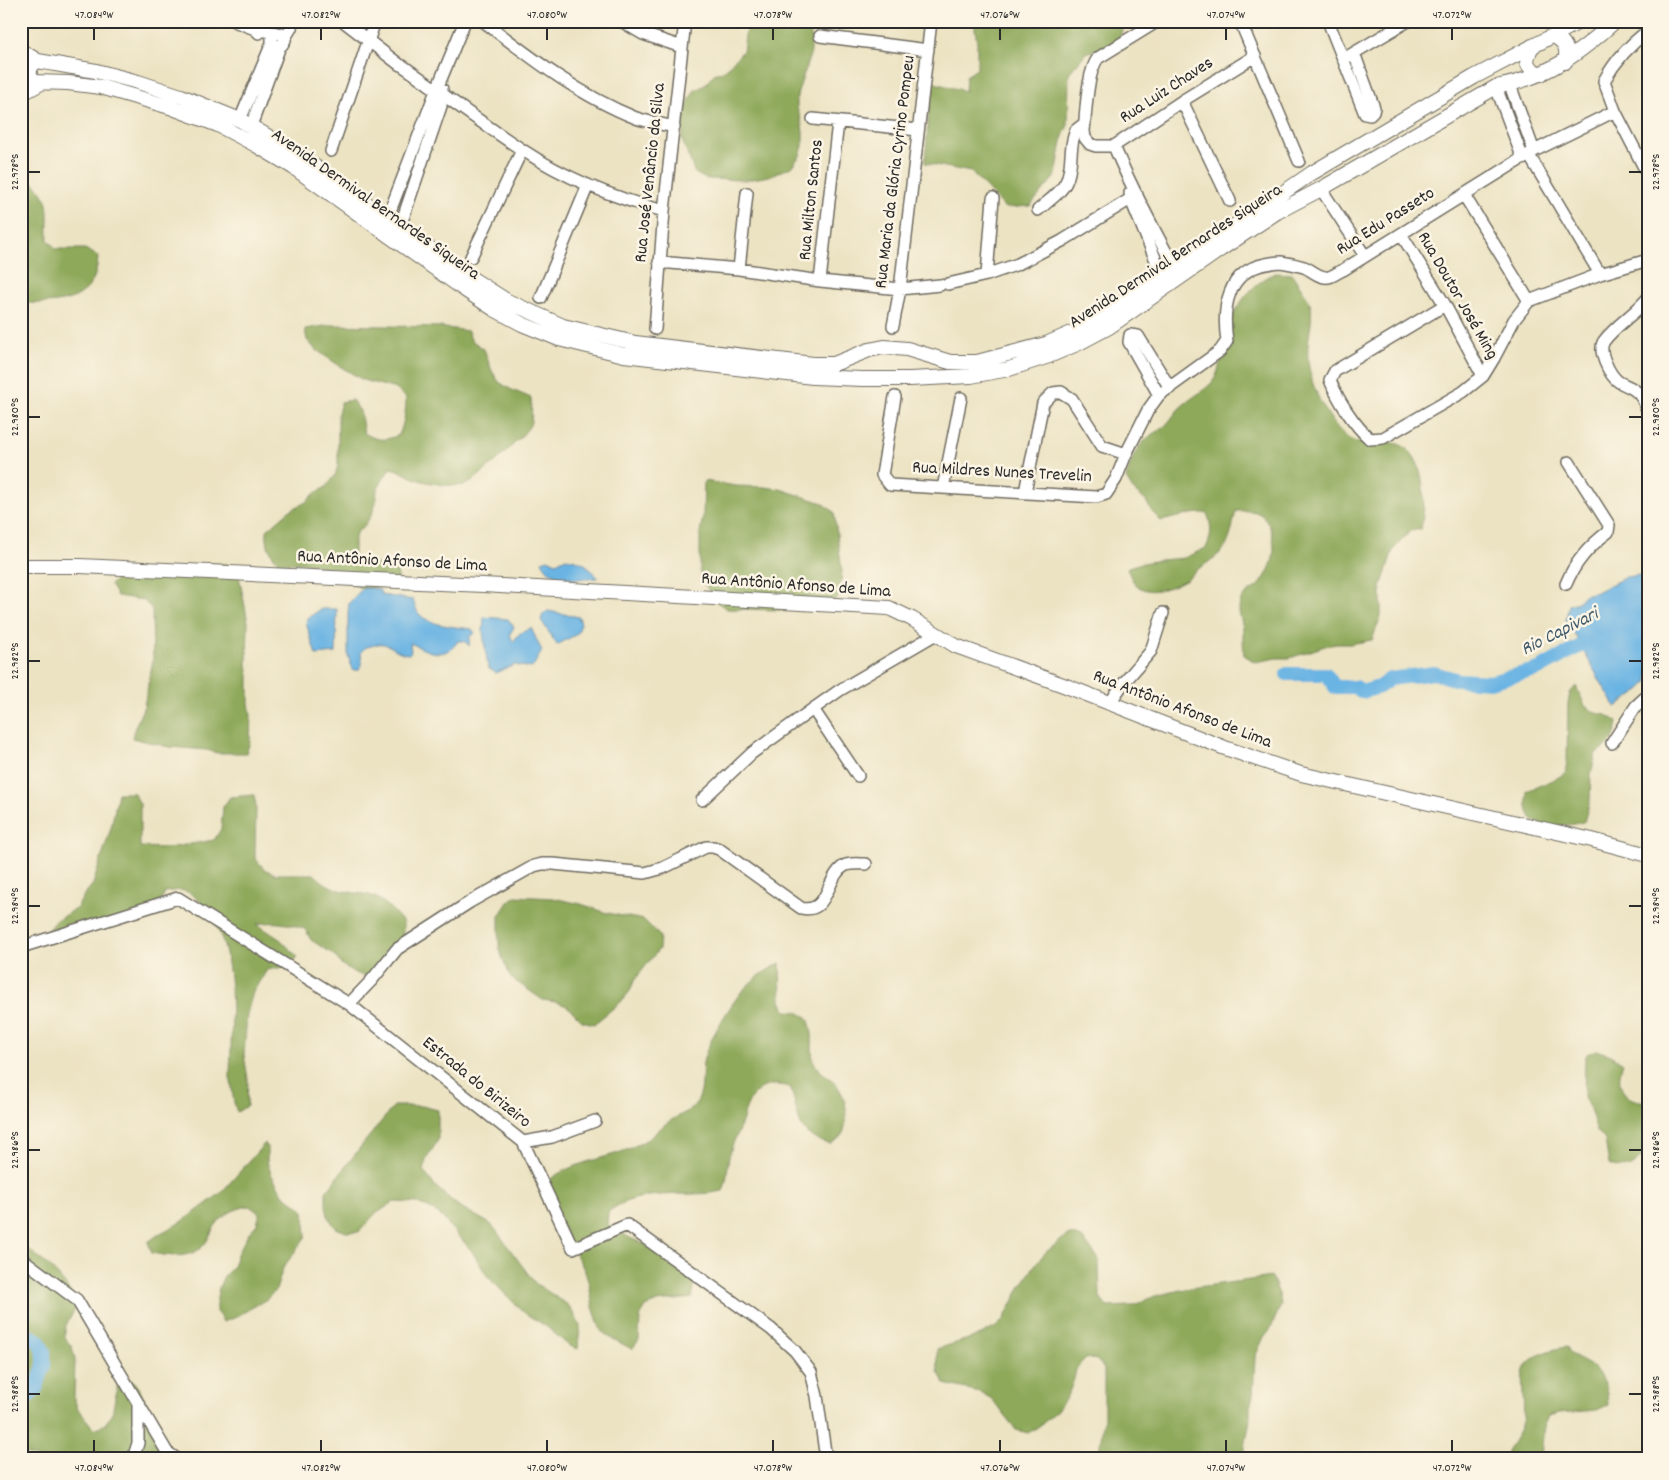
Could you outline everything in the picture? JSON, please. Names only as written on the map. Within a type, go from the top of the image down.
[{"type":"main road","name":"Avenida Dermival Bernardes Siqueira","points":[[38,61],[96,71],[138,82],[181,96],[246,123],[314,166],[474,280],[507,301],[563,326],[635,343],[813,364],[834,364],[863,352],[884,347],[916,351],[950,362],[977,362],[1046,344],[1074,332],[1103,316],[1312,173],[1474,77],[1530,51],[1581,21]]},
{"type":"main road","name":"Avenida Dermival Bernardes Siqueira","points":[[41,83],[68,82],[101,87],[170,107],[218,126],[256,145],[293,167],[465,290],[515,320],[559,339],[624,355],[814,377],[910,379],[971,376],[1009,368],[1049,356],[1079,343],[1109,327],[1277,212],[1503,86],[1541,74],[1565,62],[1595,40],[1615,21]]},
{"type":"main road","points":[[1554,36],[1564,43],[1567,48],[1565,62]]},
{"type":"main road","points":[[21,51],[38,61],[32,65],[30,74],[34,82],[41,83]]},
{"type":"main road","points":[[1530,51],[1529,66],[1532,70],[1541,74]]},
{"type":"main road","points":[[1503,86],[1495,81],[1496,77],[1530,51]]},
{"type":"main road","points":[[21,94],[41,83]]},
{"type":"main road","points":[[910,379],[920,364],[916,351]]},
{"type":"main road","points":[[862,379],[858,362],[863,352]]},
{"type":"main road","name":"Rua Antônio Afonso de Lima","points":[[21,566],[80,566],[455,584],[889,608],[912,619],[956,646],[1225,748],[1301,774],[1592,840],[1648,855]]},
{"type":"street","points":[[234,21],[277,39]]},
{"type":"street","points":[[246,123],[277,39],[291,21]]},
{"type":"street","points":[[342,21],[402,65],[440,88],[522,150],[588,185],[634,203],[664,211]]},
{"type":"street","points":[[331,150],[375,21]]},
{"type":"street","points":[[388,219],[465,21]]},
{"type":"street","points":[[483,21],[567,82],[599,101],[638,119],[674,127]]},
{"type":"street","points":[[621,21],[643,34],[682,47]]},
{"type":"street","name":"Rua José Venâncio da Silva","points":[[655,329],[659,262],[684,21]]},
{"type":"street","name":"Rua Maria da Glória Cyrino Pompeu","points":[[893,326],[900,289],[931,21]]},
{"type":"street","points":[[1038,210],[1062,188],[1069,176],[1074,136],[1076,130],[1085,123],[1093,63],[1158,21]]},
{"type":"street","points":[[1240,21],[1299,161]]},
{"type":"street","points":[[1328,21],[1349,57],[1364,114]]},
{"type":"street","points":[[1349,57],[1408,21]]},
{"type":"street","points":[[1648,31],[1625,50],[1611,67],[1604,81],[1615,111],[1648,175]]},
{"type":"street","points":[[820,36],[928,50]]},
{"type":"street","name":"Rua Luiz Chaves","points":[[1085,123],[1086,138],[1090,144],[1114,146],[1255,56]]},
{"type":"street","points":[[1503,86],[1528,155],[1600,274]]},
{"type":"street","points":[[400,227],[441,106],[440,88]]},
{"type":"street","points":[[1182,101],[1230,201]]},
{"type":"street","name":"Rua Edu Passeto","points":[[1220,351],[1227,341],[1224,323],[1225,307],[1230,290],[1245,272],[1255,266],[1279,262],[1304,267],[1327,278],[1343,270],[1528,155],[1615,111]]},
{"type":"street","points":[[813,119],[918,130]]},
{"type":"street","name":"Rua Milton Santos","points":[[820,281],[838,122]]},
{"type":"street","points":[[1114,146],[1134,197],[1168,271]]},
{"type":"street","points":[[471,257],[522,150]]},
{"type":"street","points":[[541,298],[588,185]]},
{"type":"street","points":[[1321,189],[1365,256]]},
{"type":"street","points":[[740,269],[747,193]]},
{"type":"street","points":[[1464,195],[1529,301]]},
{"type":"street","points":[[659,262],[740,269],[820,281],[900,289],[944,284],[987,274],[1018,264],[1051,247],[1134,197]]},
{"type":"street","points":[[987,274],[993,198]]},
{"type":"street","name":"Rua Doutor José Ming","points":[[1401,234],[1445,306],[1482,376]]},
{"type":"street","points":[[1445,306],[1335,371],[1330,380],[1334,391],[1361,431],[1370,438],[1383,438],[1463,392],[1482,376],[1514,320],[1529,301],[1600,274],[1648,260]]},
{"type":"street","points":[[1648,298],[1603,342],[1601,347],[1602,355],[1614,376],[1618,381],[1630,386],[1639,394],[1648,411]]},
{"type":"street","points":[[1160,395],[1129,342],[1130,335],[1138,336],[1170,388]]},
{"type":"street","name":"Rua Mildres Nunes Trevelin","points":[[895,397],[882,475],[890,485],[1096,497],[1106,494],[1116,479],[1148,410],[1160,395],[1220,351]]},
{"type":"street","points":[[1025,492],[1044,403],[1053,393],[1061,392],[1072,399],[1102,446],[1126,454]]},
{"type":"street","points":[[943,488],[960,398]]},
{"type":"street","points":[[1566,584],[1572,570],[1587,549],[1610,529],[1610,525],[1569,462]]},
{"type":"street","points":[[1110,703],[1122,685],[1151,651],[1163,613]]},
{"type":"street","points":[[702,800],[752,753],[813,709],[847,685],[936,634]]},
{"type":"street","points":[[1612,743],[1636,706],[1648,695]]},
{"type":"street","points":[[813,709],[858,776]]},
{"type":"street","points":[[349,1004],[372,981],[397,949],[470,902],[534,866],[553,864],[645,873],[663,868],[706,847],[713,847],[719,849],[801,908],[808,910],[820,904],[838,871],[853,863],[866,864]]},
{"type":"street","name":"Estrada do Birizeiro","points":[[21,947],[178,898],[349,1004],[523,1142],[573,1248],[627,1225],[771,1329],[795,1351],[811,1372],[817,1396],[826,1459]]},
{"type":"street","points":[[523,1142],[552,1137],[595,1122]]},
{"type":"street","points":[[21,1258],[77,1300],[167,1452],[177,1459]]},
{"type":"street","points":[[133,1459],[138,1443],[138,1403]]},
{"type":"green space","points":[[747,21],[811,21],[811,52],[797,95],[797,108],[803,132],[803,146],[800,156],[791,167],[769,176],[747,180],[706,179],[695,173],[682,140],[683,113],[694,91],[705,85],[714,74],[725,70],[743,51]]},
{"type":"green space","points":[[974,21],[1124,21],[1119,43],[1086,53],[1069,73],[1068,125],[1063,136],[1056,175],[1030,206],[1005,208],[971,172],[925,163],[931,82],[965,91],[966,76],[977,69],[977,43]]},
{"type":"green space","points":[[24,175],[34,183],[45,197],[48,211],[48,240],[56,249],[85,249],[98,256],[96,271],[91,283],[75,297],[52,303],[21,302],[21,176]]},
{"type":"green space","points":[[1276,273],[1292,274],[1310,303],[1312,316],[1308,345],[1308,364],[1312,382],[1329,416],[1348,438],[1356,442],[1393,443],[1408,449],[1415,458],[1419,469],[1424,494],[1424,507],[1421,529],[1410,531],[1393,550],[1381,587],[1381,616],[1372,640],[1325,646],[1290,658],[1255,662],[1244,655],[1243,629],[1239,607],[1244,596],[1262,582],[1272,563],[1274,554],[1273,540],[1266,519],[1256,512],[1236,511],[1229,540],[1218,555],[1187,579],[1163,589],[1144,590],[1135,583],[1127,568],[1160,560],[1184,558],[1206,548],[1211,530],[1210,522],[1207,513],[1189,514],[1161,521],[1152,512],[1146,501],[1133,490],[1126,479],[1132,459],[1138,448],[1147,438],[1168,423],[1181,407],[1213,381],[1219,368],[1226,333],[1235,312],[1241,302],[1257,285]]},
{"type":"green space","points":[[331,325],[440,327],[468,331],[471,340],[484,349],[492,371],[499,382],[531,398],[531,419],[527,430],[489,468],[465,485],[430,483],[390,468],[377,490],[376,503],[372,514],[365,525],[356,533],[354,544],[354,557],[397,571],[399,582],[388,586],[360,588],[327,568],[306,563],[279,563],[271,552],[267,540],[267,530],[289,511],[306,502],[315,493],[326,487],[335,476],[338,465],[338,413],[341,402],[352,400],[360,411],[364,433],[373,438],[385,439],[399,435],[402,426],[406,398],[396,389],[363,380],[315,349],[307,340],[305,329]]},
{"type":"green space","points":[[704,481],[736,486],[780,489],[823,503],[834,512],[842,571],[839,597],[828,604],[782,610],[727,609],[717,602],[702,582],[700,571],[700,532],[703,516]]},
{"type":"green space","points":[[214,564],[227,564],[238,571],[248,622],[247,665],[251,716],[250,742],[246,753],[217,753],[207,750],[169,747],[132,738],[144,706],[153,660],[152,609],[143,600],[117,596],[110,585],[119,576],[127,574],[159,574]]},
{"type":"green space","points":[[1576,686],[1585,706],[1618,722],[1617,728],[1614,737],[1596,753],[1591,774],[1590,801],[1584,822],[1562,826],[1546,825],[1533,820],[1529,814],[1527,791],[1565,774],[1568,704],[1570,693]]},
{"type":"green space","points":[[118,793],[134,793],[140,804],[140,847],[168,848],[214,840],[221,829],[223,807],[230,797],[254,795],[256,806],[255,858],[264,869],[275,874],[314,874],[334,888],[373,896],[385,904],[403,922],[403,948],[376,974],[365,976],[355,973],[342,965],[333,954],[311,940],[305,929],[281,923],[257,924],[281,940],[298,957],[289,966],[267,970],[253,992],[247,1014],[244,1055],[248,1079],[247,1106],[237,1112],[230,1077],[232,1011],[229,967],[224,945],[216,925],[205,907],[197,899],[185,891],[165,892],[154,916],[88,928],[55,941],[46,932],[55,921],[77,908],[93,884],[111,828]]},
{"type":"green space","points":[[515,896],[553,898],[581,904],[607,913],[644,920],[660,936],[659,949],[634,981],[630,991],[622,1001],[594,1024],[582,1021],[567,1006],[543,1000],[511,978],[499,945],[499,916],[508,902]]},
{"type":"green space","points":[[780,963],[781,1001],[786,1011],[797,1012],[807,1017],[812,1032],[814,1062],[837,1085],[844,1099],[846,1115],[843,1132],[838,1139],[830,1144],[810,1135],[800,1123],[790,1087],[769,1085],[754,1095],[746,1108],[730,1151],[727,1178],[723,1191],[649,1196],[621,1204],[608,1212],[607,1224],[630,1238],[652,1247],[693,1275],[694,1287],[692,1298],[657,1302],[646,1307],[640,1317],[639,1340],[632,1349],[601,1331],[593,1307],[585,1271],[568,1240],[548,1193],[548,1181],[577,1165],[629,1149],[650,1138],[667,1123],[693,1107],[701,1092],[705,1055],[725,1015],[747,986],[760,975]]},
{"type":"green space","points":[[1596,1050],[1611,1055],[1623,1063],[1620,1073],[1621,1088],[1632,1099],[1648,1103],[1648,1152],[1630,1166],[1622,1168],[1609,1164],[1605,1140],[1597,1131],[1590,1109],[1584,1098],[1585,1059],[1587,1054]]},
{"type":"green space","points":[[394,1106],[422,1106],[438,1110],[438,1140],[426,1160],[424,1172],[436,1187],[457,1205],[492,1225],[535,1283],[568,1305],[580,1326],[578,1349],[568,1345],[547,1327],[526,1314],[488,1277],[471,1250],[438,1213],[418,1203],[394,1202],[374,1215],[359,1232],[346,1232],[336,1228],[328,1217],[326,1192]]},
{"type":"green space","points":[[265,1143],[271,1174],[284,1196],[304,1211],[306,1236],[283,1268],[276,1290],[267,1299],[234,1318],[223,1322],[217,1311],[219,1287],[224,1276],[233,1267],[237,1254],[249,1233],[257,1224],[260,1213],[249,1206],[227,1214],[215,1226],[203,1246],[190,1254],[171,1256],[152,1253],[148,1242],[183,1221],[221,1193]]},
{"type":"green space","points":[[1069,1234],[1082,1238],[1099,1259],[1100,1298],[1107,1307],[1132,1306],[1155,1296],[1190,1288],[1272,1277],[1281,1305],[1255,1357],[1253,1395],[1243,1459],[1098,1459],[1104,1418],[1104,1369],[1097,1360],[1086,1358],[1079,1365],[1069,1393],[1060,1407],[1048,1419],[1028,1433],[1016,1430],[992,1399],[980,1392],[945,1384],[938,1372],[937,1349],[981,1335],[996,1327],[1004,1319],[1021,1286],[1037,1262],[1046,1252]]},
{"type":"green space","points":[[21,1244],[54,1271],[68,1288],[77,1306],[65,1327],[65,1338],[72,1347],[75,1359],[74,1397],[77,1408],[94,1429],[104,1425],[112,1415],[117,1387],[124,1377],[136,1383],[152,1414],[164,1459],[39,1459],[21,1452]]},
{"type":"green space","points":[[1567,1347],[1573,1355],[1593,1367],[1600,1376],[1607,1393],[1608,1405],[1597,1410],[1559,1413],[1548,1416],[1544,1426],[1540,1459],[1503,1459],[1522,1422],[1523,1374],[1525,1367],[1540,1354]]},
{"type":"water","points":[[566,558],[577,560],[584,564],[598,578],[574,579],[559,576],[546,568],[542,561],[548,559],[556,563]]},
{"type":"water","points":[[1648,568],[1648,682],[1616,707],[1566,619],[1569,605],[1578,602],[1584,595],[1596,592],[1626,577],[1640,575]]},
{"type":"water","points":[[363,588],[379,589],[382,595],[413,600],[418,613],[430,621],[472,629],[475,633],[470,636],[469,646],[465,641],[458,641],[444,652],[434,653],[410,643],[411,651],[409,654],[399,652],[387,645],[377,644],[366,647],[361,652],[362,663],[359,670],[353,670],[348,656],[349,603]]},
{"type":"water","points":[[321,609],[337,609],[336,653],[316,655],[306,623],[308,618]]},
{"type":"water","points":[[548,611],[579,617],[581,624],[577,634],[557,645],[541,620],[543,614]]},
{"type":"water","points":[[484,617],[508,619],[514,627],[510,634],[513,642],[519,634],[531,628],[542,651],[532,668],[515,665],[496,673],[488,668],[483,632]]},
{"type":"waterway","name":"Rio Capivari","points":[[1287,674],[1326,674],[1335,687],[1356,687],[1362,692],[1379,687],[1390,679],[1434,673],[1458,680],[1490,682],[1539,669],[1598,636]]},
{"type":"waterway","name":"Rio Capivari","points":[[21,1332],[38,1340],[44,1352],[44,1365],[36,1390],[21,1402]]}]
